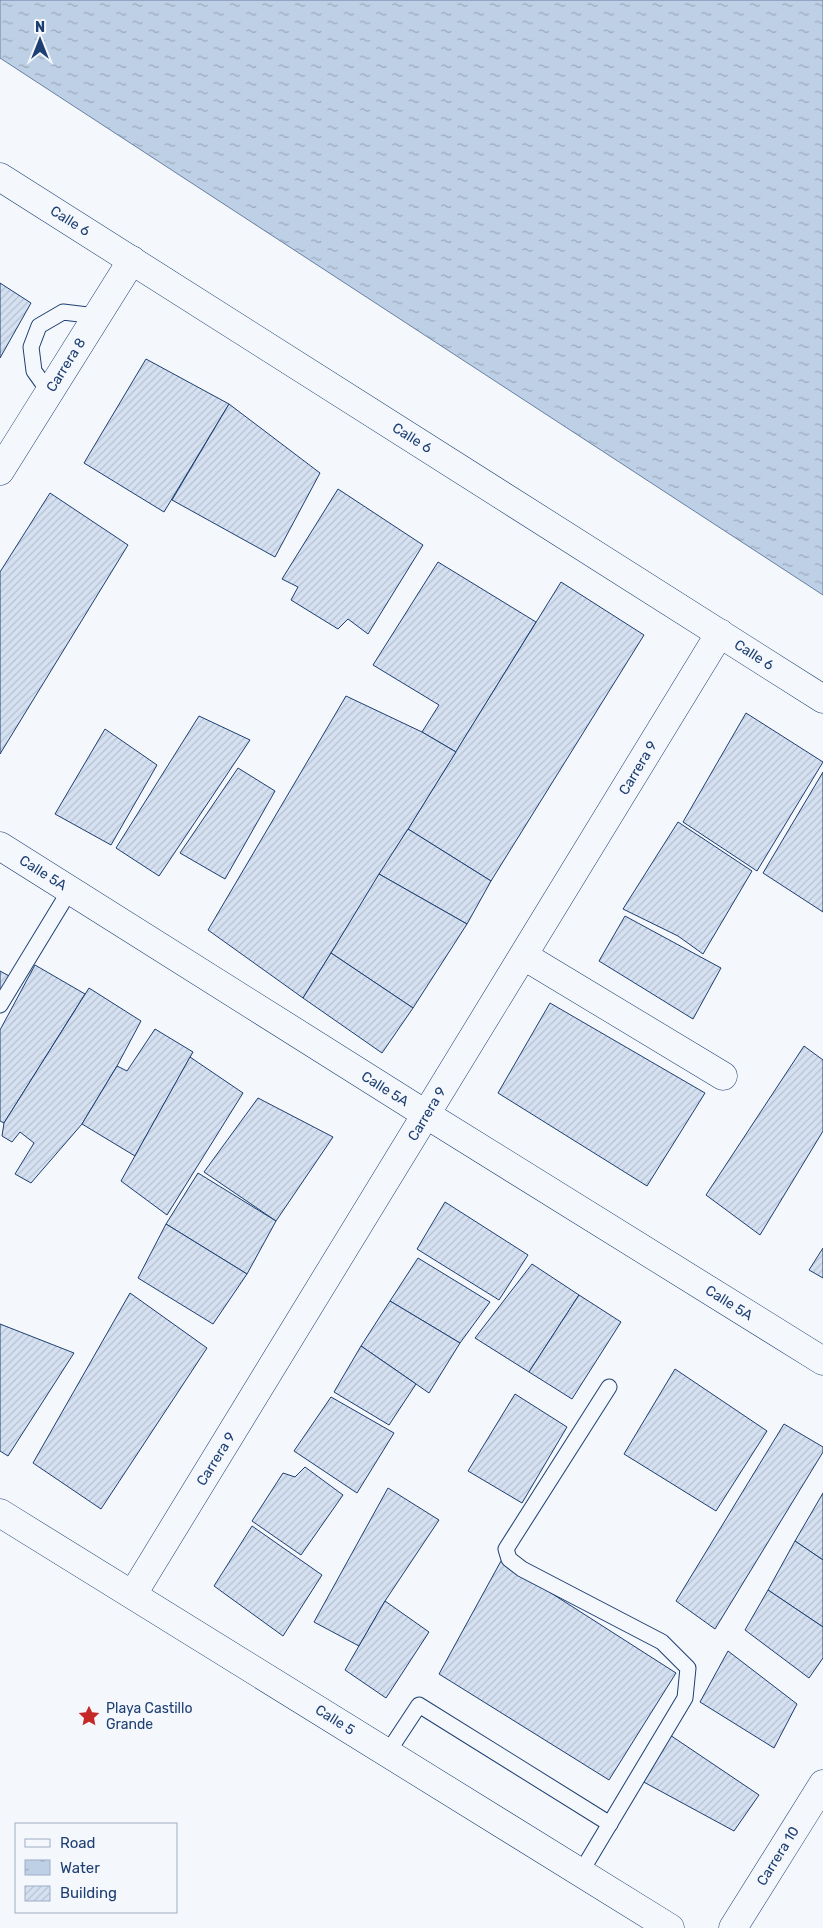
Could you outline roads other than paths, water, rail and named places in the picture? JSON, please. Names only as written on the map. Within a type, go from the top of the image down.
[{"type":"street","name":"Calle 6","points":[[0,177],[823,699]]},
{"type":"street","name":"Carrera 8","points":[[0,471],[132,260]]},
{"type":"street","name":"Carrera 9","points":[[133,1594],[427,1116],[720,633]]},
{"type":"street","name":"Calle 5A","points":[[0,846],[427,1116],[823,1361]]},
{"type":"street","points":[[524,956],[723,1076]]},
{"type":"street","name":"Calle 5","points":[[0,1513],[670,1928]]},
{"type":"street","name":"Carrera 10","points":[[733,1928],[823,1784]]},
{"type":"lane","points":[[49,392],[34,371],[31,347],[39,326],[63,312],[96,316]]},
{"type":"lane","points":[[0,1005],[70,890]]},
{"type":"lane","points":[[581,1872],[686,1698],[688,1668],[662,1642],[522,1569],[509,1559],[506,1549],[609,1387]]},
{"type":"lane","points":[[388,1752],[419,1705],[610,1824]]},
{"type":"water","points":[[0,0],[823,0],[823,595],[0,58]]},
{"type":"place","name":"Playa Castillo Grande","points":[[89,1716]]}]
